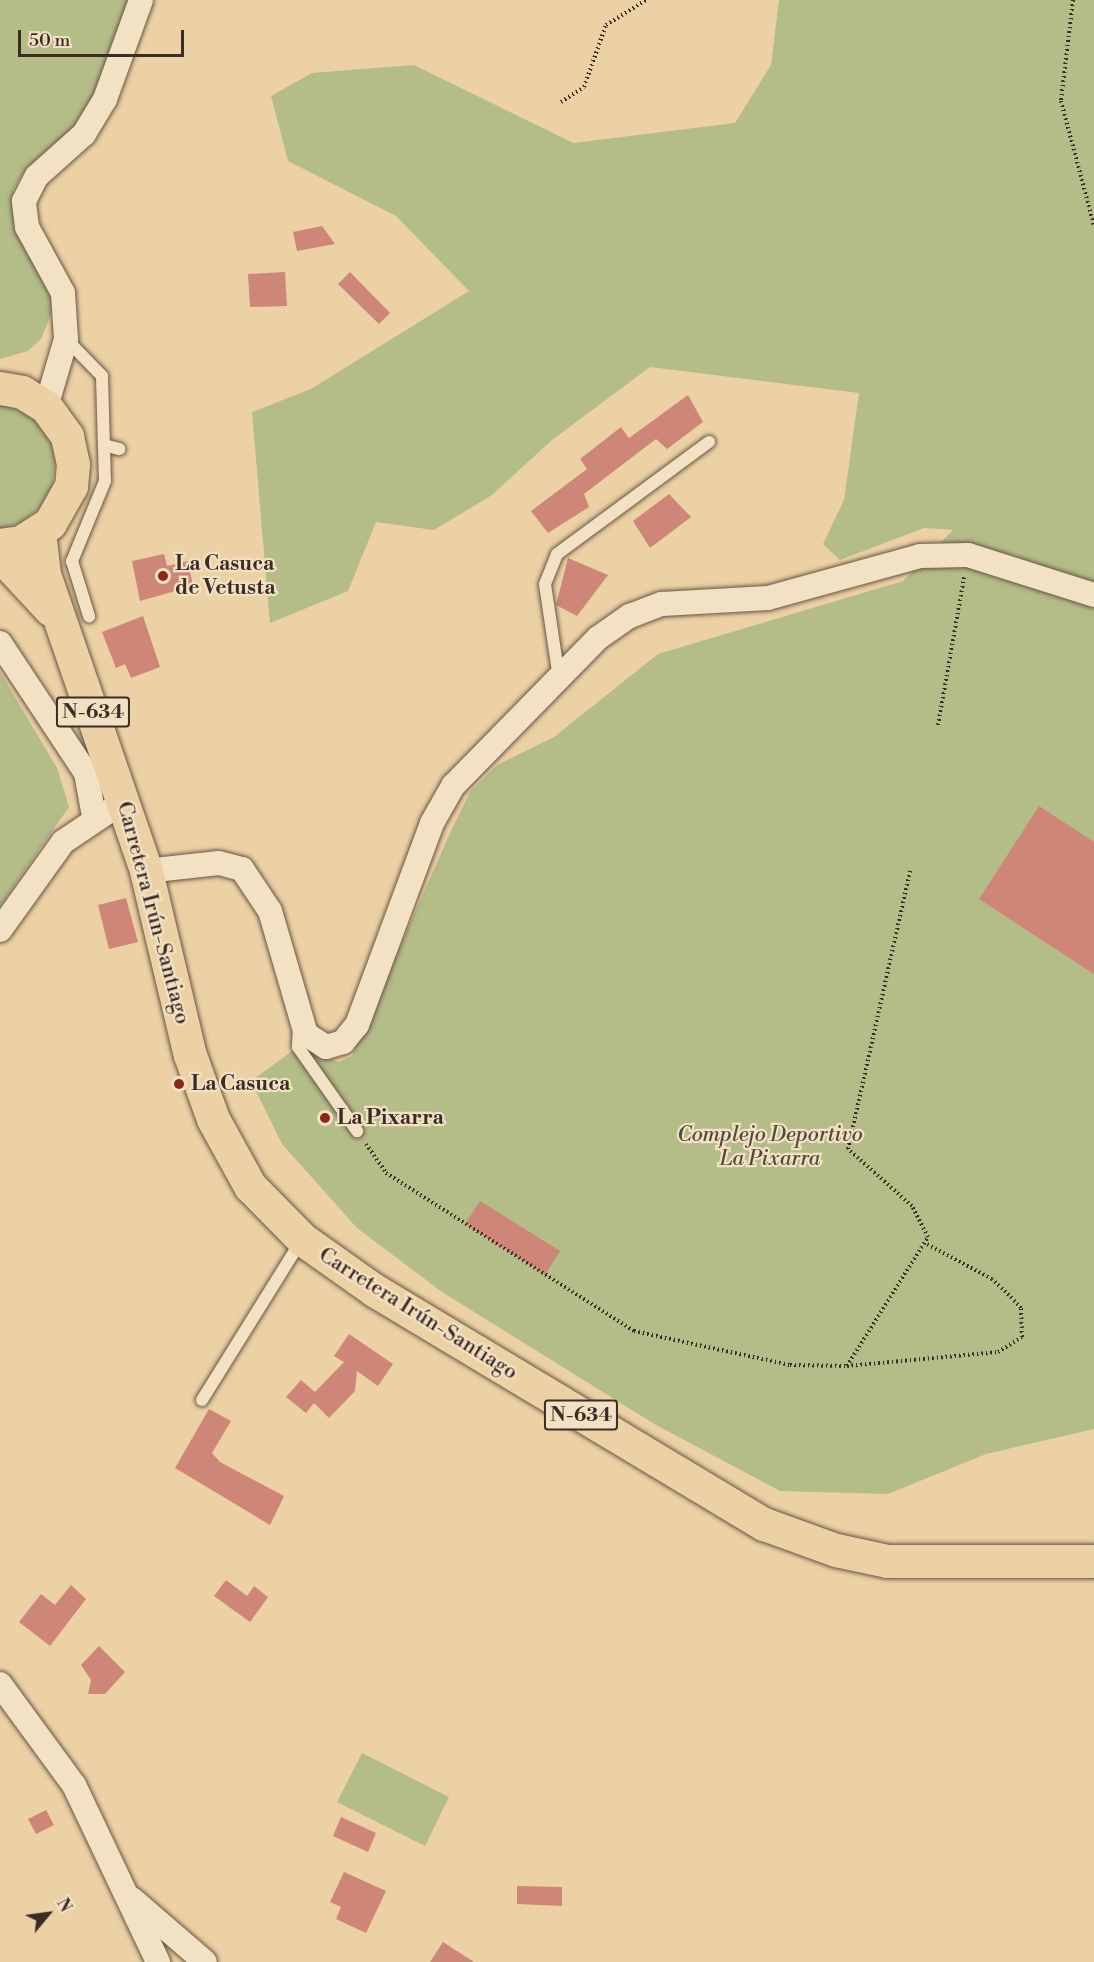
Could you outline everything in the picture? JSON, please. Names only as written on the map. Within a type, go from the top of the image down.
[{"type":"highway","points":[[0,388],[22,392],[46,407],[67,436],[73,464],[62,507],[39,532],[0,545]]},
{"type":"highway","name":"Carretera Irún-Santiago","points":[[39,532],[74,618],[146,871],[190,1055],[213,1119],[250,1186],[302,1239],[374,1290],[764,1524],[836,1550],[887,1562],[1094,1562]]},
{"type":"highway","name":"Carretera Irún-Santiago","points":[[0,555],[74,618]]},
{"type":"street","points":[[46,407],[66,339],[63,293],[27,227],[24,201],[37,176],[84,134],[105,99],[141,0]]},
{"type":"street","points":[[146,871],[219,863],[242,869],[270,911],[306,1034],[326,1047],[343,1042],[357,1025],[432,823],[453,786],[598,638],[662,604],[768,598],[878,564],[968,555],[1094,595]]},
{"type":"street","points":[[0,643],[86,773],[94,816]]},
{"type":"street","points":[[0,930],[63,842],[94,816],[126,805]]},
{"type":"street","points":[[0,1683],[74,1785],[158,1962]]},
{"type":"street","points":[[125,1892],[206,1962]]},
{"type":"lane","points":[[66,339],[102,376],[105,481],[72,561],[74,618]]},
{"type":"lane","points":[[560,678],[545,584],[557,555],[709,442]]},
{"type":"lane","points":[[104,446],[119,449]]},
{"type":"lane","points":[[300,1019],[298,1047],[357,1131]]},
{"type":"lane","points":[[202,1400],[302,1239]]},
{"type":"path","points":[[561,102],[584,87],[606,26],[646,0]]},
{"type":"path","points":[[1073,0],[1061,101],[1094,226]]},
{"type":"path","points":[[938,725],[968,555]]},
{"type":"path","points":[[847,1366],[928,1237],[912,1206],[848,1149],[910,871]]},
{"type":"path","points":[[357,1131],[386,1173],[634,1331],[768,1361],[847,1366],[998,1352],[1022,1337],[1021,1308],[1009,1295],[992,1279],[925,1243]]},
{"type":"green space","points":[[0,0],[129,0],[96,96],[76,126],[22,175],[13,190],[13,215],[51,297],[51,315],[41,339],[28,351],[0,359]]},
{"type":"green space","name":"Complejo Deportivo La Pixarra","points":[[779,0],[1094,0],[1094,1429],[986,1454],[888,1494],[780,1491],[656,1425],[442,1292],[357,1228],[282,1144],[251,1081],[298,1047],[339,1062],[352,1056],[470,792],[497,765],[554,737],[658,654],[903,581],[953,530],[924,528],[840,560],[823,544],[844,500],[859,393],[650,367],[552,440],[492,495],[434,530],[376,522],[348,591],[270,623],[252,412],[311,389],[469,291],[396,216],[288,161],[271,96],[312,73],[414,65],[573,143],[735,123],[771,65]]},
{"type":"green space","points":[[0,403],[34,417],[49,437],[55,461],[52,486],[40,507],[21,523],[0,529]]},
{"type":"green space","points":[[0,672],[57,768],[69,807],[0,906]]},
{"type":"green space","points":[[362,1753],[449,1797],[425,1846],[337,1802]]},
{"type":"building","points":[[322,226],[335,244],[297,251],[293,232]]},
{"type":"building","points":[[285,272],[287,306],[250,307],[248,274]]},
{"type":"building","points":[[350,272],[390,313],[379,324],[338,284]]},
{"type":"building","points":[[688,395],[703,422],[667,449],[656,439],[584,494],[589,507],[548,533],[531,511],[587,469],[580,459],[621,427],[629,438]]},
{"type":"building","points":[[669,494],[691,517],[650,548],[633,521]]},
{"type":"building","name":"La Casuca de Vetusta","points":[[164,554],[167,566],[188,561],[193,586],[140,601],[132,561]]},
{"type":"building","points":[[568,558],[608,575],[577,616],[556,605]]},
{"type":"building","points":[[143,616],[160,667],[131,678],[125,664],[116,668],[102,632]]},
{"type":"building","points":[[1039,806],[1094,842],[1094,974],[979,899]]},
{"type":"building","points":[[126,898],[138,942],[109,949],[98,905]]},
{"type":"building","points":[[480,1201],[560,1251],[545,1275],[465,1224]]},
{"type":"building","points":[[349,1334],[393,1364],[378,1386],[357,1371],[355,1391],[329,1418],[314,1403],[306,1413],[286,1397],[301,1380],[315,1392],[344,1362],[334,1356]]},
{"type":"building","points":[[209,1409],[231,1421],[212,1453],[220,1462],[284,1496],[270,1525],[175,1468]]},
{"type":"building","points":[[226,1580],[247,1596],[254,1586],[268,1597],[250,1622],[214,1596]]},
{"type":"building","points":[[71,1585],[86,1599],[50,1646],[19,1622],[41,1594],[55,1605]]},
{"type":"building","points":[[99,1646],[125,1672],[105,1694],[88,1694],[91,1680],[81,1665]]},
{"type":"building","points":[[46,1810],[54,1825],[36,1834],[28,1819]]},
{"type":"building","points":[[341,1817],[376,1833],[368,1852],[333,1836]]},
{"type":"building","points":[[344,1872],[386,1891],[366,1933],[336,1919],[341,1907],[330,1902]]},
{"type":"building","points":[[517,1886],[562,1887],[562,1906],[517,1904]]},
{"type":"building","points":[[443,1942],[474,1962],[430,1962]]},
{"type":"place","name":"La Casuca de Vetusta","points":[[163,576]]},
{"type":"place","name":"La Casuca","points":[[179,1084]]},
{"type":"place","name":"La Pixarra","points":[[325,1118]]}]
